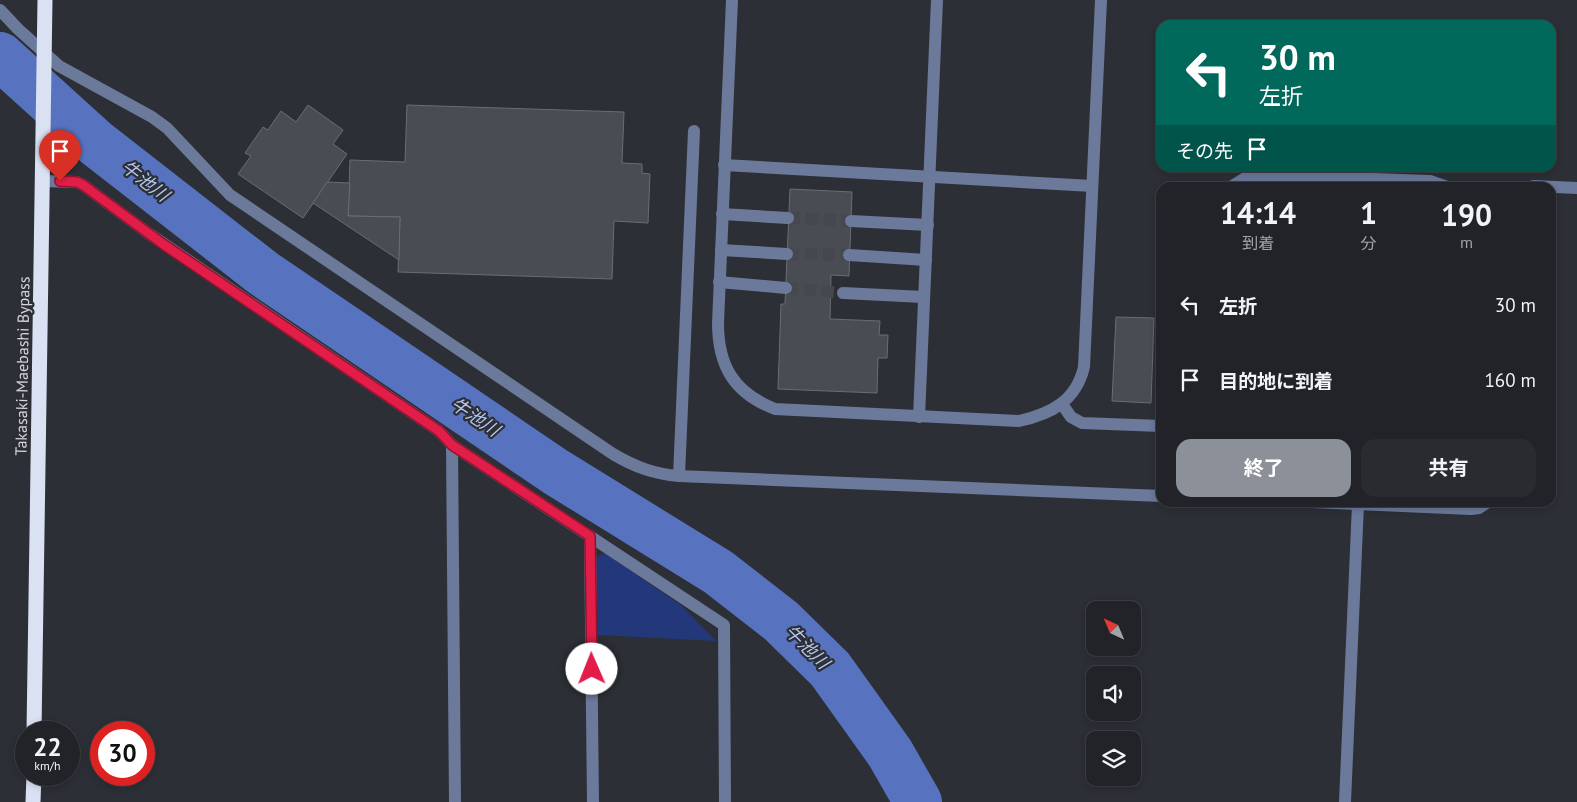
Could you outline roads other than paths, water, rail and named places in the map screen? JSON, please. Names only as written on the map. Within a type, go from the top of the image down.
[{"type":"highway","name":"Takasaki-Maebashi Bypass","points":[[34,721],[45,0]]},
{"type":"highway","points":[[33,802],[34,786]]},
{"type":"street","points":[[732,0],[718,339],[725,366],[732,379],[760,403],[776,408],[1020,421],[1042,416],[1062,404],[1078,383],[1084,367],[1101,0]]},
{"type":"street","points":[[919,417],[937,0]]},
{"type":"street","points":[[0,10],[44,53],[69,73],[152,117],[180,140],[230,195],[628,464],[658,474],[679,476],[1156,496]]},
{"type":"street","points":[[679,476],[694,131]]},
{"type":"street","points":[[724,165],[1092,186]]},
{"type":"street","points":[[1249,182],[1264,175],[1314,182]]},
{"type":"street","points":[[42,181],[77,182],[83,185],[156,239],[439,431],[452,445],[724,625],[725,802]]},
{"type":"street","points":[[1556,188],[1577,188]]},
{"type":"street","points":[[722,214],[788,218]]},
{"type":"street","points":[[851,221],[928,226]]},
{"type":"street","points":[[721,250],[787,254]]},
{"type":"street","points":[[849,255],[926,260]]},
{"type":"street","points":[[719,282],[786,288]]},
{"type":"street","points":[[843,293],[923,297]]},
{"type":"street","points":[[1062,404],[1071,417],[1082,423],[1156,426]]},
{"type":"street","points":[[452,445],[455,802]]},
{"type":"street","points":[[1345,802],[1358,507]]},
{"type":"street","points":[[1426,507],[1471,509],[1480,507]]},
{"type":"street","points":[[590,536],[593,802]]},
{"type":"waterway","name":"牛池川","points":[[0,56],[96,143],[263,273],[556,472],[718,572],[781,621],[830,669],[890,753],[918,802]]},
{"type":"tunnel","points":[[788,218],[851,221]]},
{"type":"tunnel","points":[[787,254],[849,255]]},
{"type":"tunnel","points":[[786,288],[843,293]]}]
